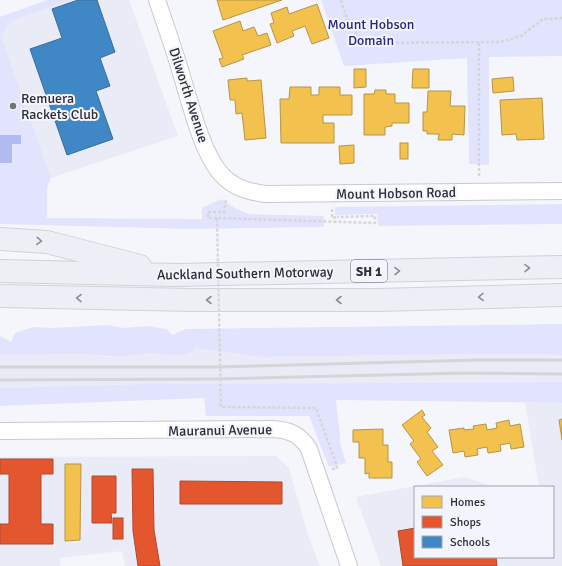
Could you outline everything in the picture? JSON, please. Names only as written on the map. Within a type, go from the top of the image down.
[{"type":"highway","points":[[0,239],[47,242],[176,275]]},
{"type":"highway","name":"Auckland Southern Motorway","points":[[0,271],[176,275],[562,267]]},
{"type":"highway","name":"Auckland Southern Motorway","points":[[0,296],[192,300],[378,300],[562,295]]},
{"type":"street","name":"Dilworth Avenue","points":[[157,0],[204,145],[221,175],[231,184]]},
{"type":"street","name":"Mount Hobson Road","points":[[231,184],[240,189],[266,194],[562,191]]},
{"type":"street","name":"Mauranui Avenue","points":[[0,431],[273,429],[289,431],[300,436],[309,449],[349,566]]},
{"type":"path","points":[[341,0],[349,24],[357,35],[369,43],[500,42],[521,36],[542,19],[562,18]]},
{"type":"path","points":[[478,43],[480,192]]},
{"type":"path","points":[[224,209],[224,212],[208,212],[208,218],[375,223],[375,216],[337,217]]},
{"type":"path","points":[[217,218],[221,407],[316,408],[336,464]]},
{"type":"shaded area","points":[[71,0],[129,0],[178,136],[51,178],[1,35],[11,21]]},
{"type":"shaded area","points":[[195,348],[261,357],[483,354],[562,355],[562,382],[145,384],[0,388],[0,355],[85,354],[111,357],[146,353],[178,356]]},
{"type":"shaded area","points":[[525,403],[562,403],[562,566],[381,566],[356,497],[414,486],[414,558],[554,558],[554,486],[539,486]]},
{"type":"shaded area","points":[[276,456],[289,468],[308,535],[320,566],[125,566],[122,551],[60,558],[61,566],[0,566],[0,457]]},
{"type":"shaded area","points":[[464,477],[492,486],[415,486]]},
{"type":"green space","name":"Remuera Rackets Club","points":[[47,0],[71,0],[11,21],[1,35],[51,178],[47,187],[47,218],[202,219],[202,208],[221,199],[235,208],[249,214],[324,216],[324,227],[191,229],[0,224],[0,17]]},
{"type":"green space","name":"Mount Hobson Domain","points":[[321,0],[562,0],[562,56],[489,57],[489,165],[469,164],[467,58],[344,66]]},
{"type":"green space","points":[[562,204],[562,224],[378,226],[377,214],[335,215],[335,207]]},
{"type":"green space","points":[[562,324],[562,355],[483,354],[261,357],[195,348],[192,352],[178,356],[146,353],[121,357],[85,354],[0,355],[0,336],[11,342],[15,333],[33,327],[52,328],[109,325],[123,328],[147,326],[167,329],[172,335],[186,329]]},
{"type":"green space","points":[[562,382],[562,403],[336,400],[340,444],[346,463],[329,467],[309,416],[206,416],[204,398],[0,406],[0,388],[145,384]]},
{"type":"water","points":[[0,135],[21,135],[21,144],[12,144],[12,163],[0,163]]},
{"type":"building: Homes","points":[[217,0],[282,0],[223,20]]},
{"type":"building: Homes","points":[[317,4],[329,38],[312,44],[305,26],[292,31],[294,36],[277,43],[270,24],[274,23],[271,13],[287,7],[289,14]]},
{"type":"building: Homes","points":[[240,21],[243,31],[254,27],[258,36],[267,33],[271,45],[242,55],[244,59],[222,67],[219,59],[223,58],[213,31]]},
{"type":"building: Homes","points":[[354,69],[366,69],[366,87],[354,88]]},
{"type":"building: Homes","points":[[413,69],[429,69],[429,88],[412,88]]},
{"type":"building: Homes","points":[[513,77],[514,91],[493,93],[492,79]]},
{"type":"building: Homes","points":[[247,78],[247,81],[261,80],[266,138],[245,140],[242,113],[236,114],[235,100],[230,100],[228,80]]},
{"type":"building: Homes","points":[[290,87],[311,87],[311,95],[319,95],[319,87],[340,87],[340,95],[352,95],[352,115],[323,115],[323,123],[334,123],[334,143],[281,143],[280,99],[289,99]]},
{"type":"building: Homes","points":[[375,90],[386,90],[386,94],[395,94],[395,103],[409,103],[409,123],[392,123],[392,126],[385,127],[385,135],[364,135],[364,94],[374,94]]},
{"type":"building: Homes","points":[[428,91],[451,91],[450,106],[465,106],[464,135],[452,134],[452,140],[438,140],[439,134],[427,134],[427,131],[423,131],[423,112],[427,112]]},
{"type":"building: Homes","points":[[542,98],[544,139],[517,140],[516,134],[502,135],[500,100]]},
{"type":"building: Homes","points":[[400,143],[408,143],[408,159],[400,159]]},
{"type":"building: Homes","points":[[354,145],[354,163],[340,164],[339,146]]},
{"type":"building: Homes","points":[[422,410],[425,415],[422,417],[431,428],[427,432],[438,447],[432,451],[443,465],[427,476],[417,462],[421,459],[410,444],[414,441],[402,425]]},
{"type":"building: Homes","points":[[562,419],[562,440],[559,420]]},
{"type":"building: Homes","points":[[509,420],[510,426],[520,424],[524,447],[511,449],[510,443],[500,445],[501,451],[488,453],[487,447],[477,449],[478,455],[465,457],[464,451],[453,453],[449,430],[464,428],[464,430],[474,429],[473,426],[486,424],[487,430],[497,428],[496,423]]},
{"type":"building: Homes","points":[[383,429],[383,445],[388,445],[388,462],[392,462],[392,478],[369,478],[369,473],[365,474],[365,458],[359,458],[359,442],[353,442],[353,430]]},
{"type":"building: Homes","points":[[65,464],[81,464],[80,540],[65,541]]},
{"type":"building: Shops","points":[[0,459],[53,459],[53,474],[41,474],[41,524],[53,524],[53,544],[0,544],[0,524],[9,524],[9,474],[0,474]]},
{"type":"building: Shops","points":[[132,469],[153,469],[154,530],[160,566],[138,566],[133,531]]},
{"type":"building: Shops","points":[[92,476],[116,476],[116,513],[111,513],[112,523],[92,523]]},
{"type":"building: Shops","points":[[180,481],[282,482],[282,504],[180,504]]},
{"type":"building: Shops","points":[[113,518],[123,518],[123,539],[113,539]]},
{"type":"building: Shops","points":[[414,528],[414,558],[496,558],[497,566],[403,566],[398,531]]},
{"type":"building: Schools","points":[[78,0],[97,0],[115,52],[100,58],[110,86],[96,91],[113,139],[67,155],[30,49],[62,38],[52,9]]},
{"type":"railway","points":[[0,367],[216,367],[478,360],[562,360]]},
{"type":"railway","points":[[0,380],[215,379],[467,373],[562,374]]},
{"type":"place","name":"Remuera Rackets Club","points":[[13,106]]}]
